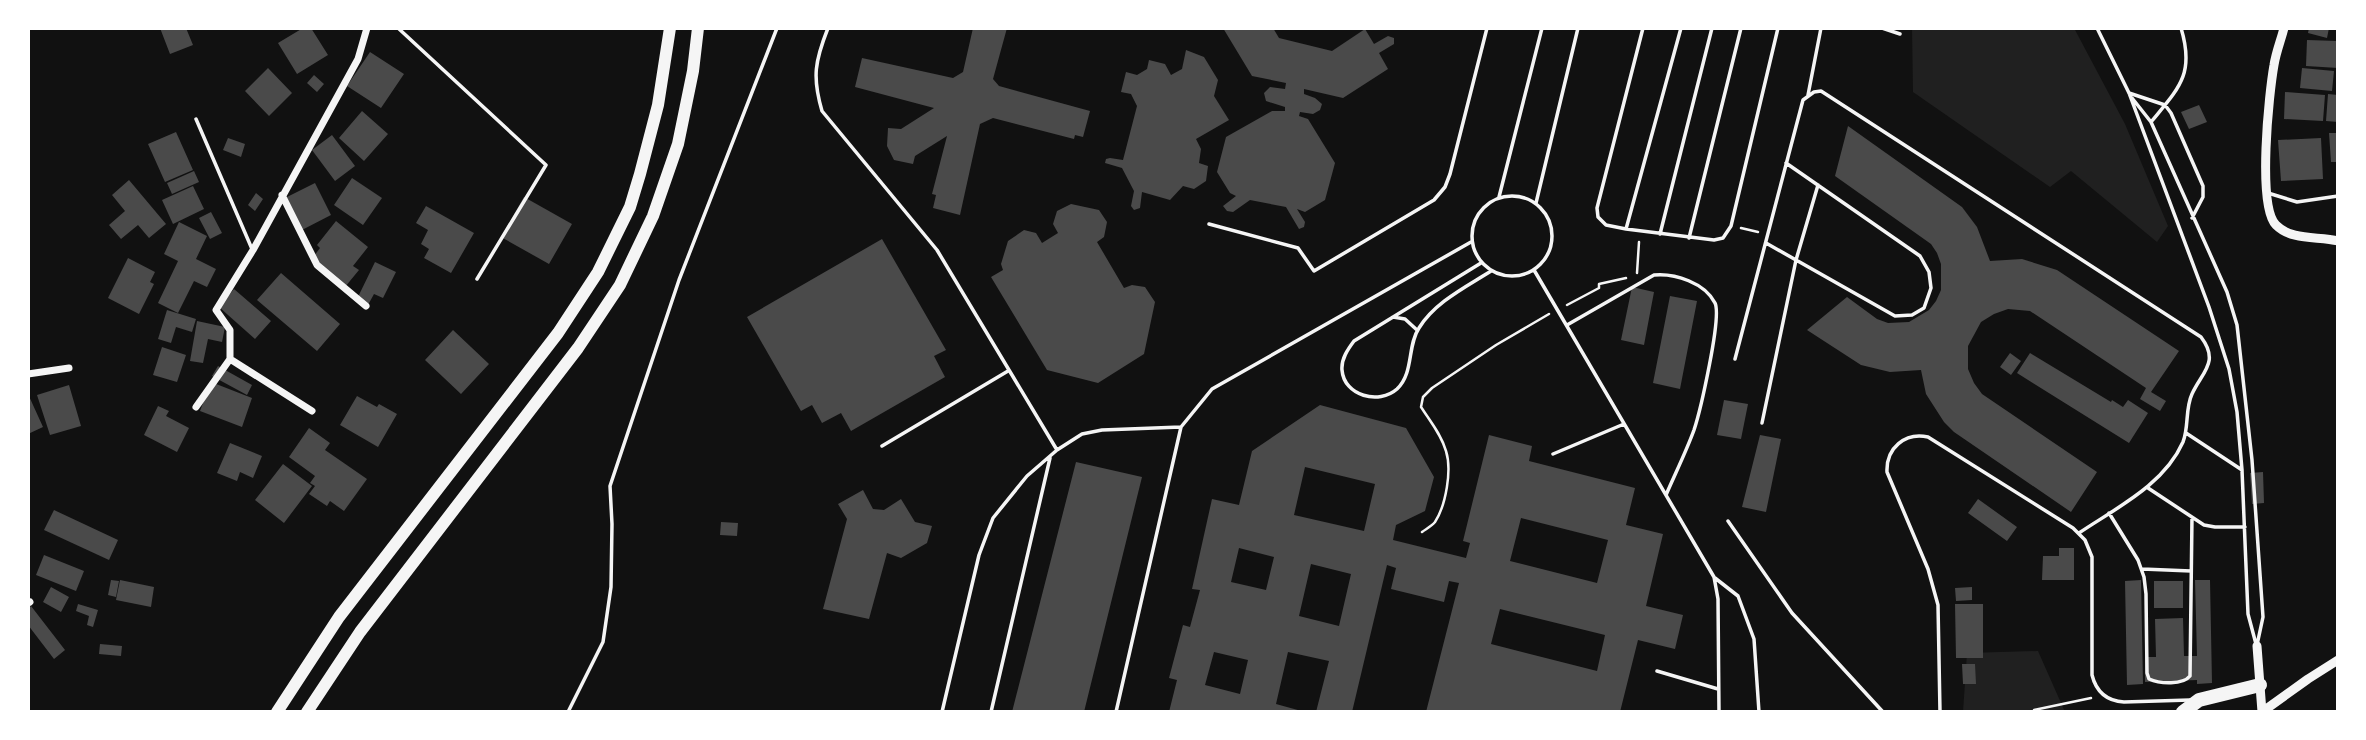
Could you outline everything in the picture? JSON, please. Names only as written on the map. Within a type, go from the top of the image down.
[{"type":"highway","points":[[277,712],[339,617],[558,333],[598,272],[630,207],[640,174],[658,105],[670,28]]},
{"type":"highway","points":[[307,712],[360,632],[578,348],[620,285],[638,251],[667,181],[687,108],[698,28]]},
{"type":"highway","points":[[2183,712],[2200,700],[2260,685]]},
{"type":"street","points":[[196,407],[230,359],[230,330],[216,310],[253,250],[358,59],[367,28]]},
{"type":"street","points":[[2284,28],[2272,78],[2266,132],[2266,192],[2274,223],[2290,235],[2338,241]]},
{"type":"street","points":[[282,195],[317,265],[366,306]]},
{"type":"street","points":[[230,359],[312,411]]},
{"type":"street","points":[[28,374],[69,368]]},
{"type":"street","points":[[2257,646],[2262,712]]},
{"type":"street","points":[[2262,712],[2338,660]]},
{"type":"lane","points":[[398,28],[546,165],[477,279]]},
{"type":"lane","points":[[568,712],[603,642],[611,587],[610,486],[680,280],[777,28]]},
{"type":"lane","points":[[828,28],[816,58],[815,88],[822,111],[937,250],[1057,450]]},
{"type":"lane","points":[[1209,224],[1298,247],[1314,271],[1434,200],[1446,187],[1487,28]]},
{"type":"lane","points":[[1499,197],[1542,28]]},
{"type":"lane","points":[[1536,203],[1578,28]]},
{"type":"lane","points":[[1643,28],[1597,212],[1606,225],[1718,240],[1726,235],[1731,226],[1778,28]]},
{"type":"lane","points":[[1626,229],[1681,28]]},
{"type":"lane","points":[[1660,234],[1712,28]]},
{"type":"lane","points":[[1689,238],[1741,28]]},
{"type":"lane","points":[[1735,359],[1803,100],[1808,94],[1821,28]]},
{"type":"lane","points":[[1882,28],[1900,34]]},
{"type":"lane","points":[[2097,28],[2129,93],[2209,307],[2229,369],[2237,412],[2242,470],[2248,614],[2257,646]]},
{"type":"lane","points":[[2151,122],[2181,81],[2188,61],[2181,28]]},
{"type":"lane","points":[[1808,94],[1821,91],[1828,94],[2201,337],[2208,349],[2209,363],[2190,399],[2186,433],[2177,453],[2148,488],[2079,533]]},
{"type":"lane","points":[[2129,93],[2165,105],[2171,113],[2203,186],[2203,197],[2192,218]]},
{"type":"lane","points":[[2129,93],[2151,122],[2227,292],[2239,342],[2252,460],[2263,617],[2257,646]]},
{"type":"lane","points":[[196,119],[253,250]]},
{"type":"lane","points":[[1766,243],[1895,316],[1913,315],[1924,307],[1931,288],[1929,272],[1920,256],[1786,163]]},
{"type":"lane","points":[[1762,423],[1796,260],[1818,185]]},
{"type":"lane","points":[[2266,192],[2297,202],[2338,196]]},
{"type":"lane","points":[[1514,195],[1536,203],[1546,214],[1552,228],[1549,253],[1534,270],[1519,276],[1506,276],[1491,271],[1475,255],[1471,242],[1473,223],[1480,210],[1499,197],[1514,195]]},
{"type":"lane","points":[[1116,712],[1181,428],[1212,389],[1471,242]]},
{"type":"lane","points":[[1481,263],[1354,341],[1345,353],[1342,368],[1345,381],[1354,391],[1370,397],[1383,396],[1396,389],[1405,378],[1417,330],[1448,299],[1491,271]]},
{"type":"lane","points":[[1534,270],[1714,577],[1718,599],[1718,712]]},
{"type":"lane","points":[[1567,326],[1654,275],[1690,281],[1706,292],[1716,304],[1717,316],[1710,357],[1694,430],[1666,495]]},
{"type":"lane","points":[[1394,317],[1405,319],[1417,330]]},
{"type":"lane","points":[[882,446],[1009,371]]},
{"type":"lane","points":[[1553,454],[1624,424]]},
{"type":"lane","points":[[942,712],[979,555],[993,518],[1027,476],[1057,450],[1082,434],[1102,430],[1181,428]]},
{"type":"lane","points":[[2186,433],[2242,470]]},
{"type":"lane","points":[[1940,712],[1938,605],[1928,569],[1887,472],[1888,458],[1895,446],[1907,438],[1928,437],[2079,533],[2085,540],[2092,557],[2092,675],[2103,695],[2124,702],[2200,700]]},
{"type":"lane","points":[[991,712],[1050,458]]},
{"type":"lane","points":[[2148,488],[2209,526],[2245,527]]},
{"type":"lane","points":[[2109,513],[2142,569],[2146,594],[2147,673],[2149,679],[2156,682],[2183,682],[2190,676],[2192,517]]},
{"type":"lane","points":[[1728,521],[1792,613],[1883,712]]},
{"type":"lane","points":[[2142,569],[2191,571]]},
{"type":"lane","points":[[1714,577],[1738,596],[1754,639],[1759,712]]},
{"type":"lane","points":[[1657,671],[1718,689]]},
{"type":"path","points":[[1731,226],[1768,234]]},
{"type":"path","points":[[1422,532],[1434,524],[1441,509],[1448,473],[1447,452],[1437,430],[1421,407],[1423,397],[1432,388],[1496,345],[1599,288],[1600,284],[1637,275],[1639,231]]},
{"type":"path","points":[[2034,712],[2103,695]]},
{"type":"shaded area","points":[[1912,28],[2074,28],[2125,124],[2168,226],[2157,242],[2071,171],[2050,187],[1913,92]]},
{"type":"shaded area","points":[[2038,651],[2065,712],[1963,712],[1967,653]]},
{"type":"building","points":[[160,28],[186,28],[193,45],[170,54]]},
{"type":"building","points":[[303,28],[311,28],[328,55],[297,74],[278,43]]},
{"type":"building","points":[[973,28],[1007,28],[993,79],[999,86],[1090,111],[1083,137],[1075,135],[1074,139],[993,118],[980,124],[960,215],[933,208],[936,195],[932,194],[947,136],[915,156],[913,164],[894,160],[887,146],[888,128],[901,129],[934,108],[855,87],[862,58],[953,78],[963,72]]},
{"type":"building","points":[[1223,28],[1273,28],[1279,38],[1332,51],[1365,29],[1374,44],[1388,36],[1394,38],[1394,44],[1379,53],[1388,69],[1343,98],[1304,89],[1304,94],[1322,104],[1320,110],[1313,114],[1300,112],[1299,116],[1308,119],[1335,163],[1325,200],[1305,212],[1297,209],[1305,222],[1304,227],[1299,229],[1286,207],[1250,200],[1233,212],[1227,211],[1223,206],[1236,196],[1230,193],[1217,172],[1226,137],[1272,111],[1285,111],[1285,107],[1266,101],[1264,93],[1270,87],[1285,89],[1286,83],[1252,76]]},
{"type":"building","points":[[2309,28],[2329,28],[2327,38],[2308,33]]},
{"type":"building","points":[[2307,40],[2338,41],[2338,68],[2306,66]]},
{"type":"building","points":[[1186,50],[1204,57],[1218,80],[1214,96],[1229,120],[1196,139],[1201,149],[1199,163],[1208,166],[1206,181],[1194,189],[1183,186],[1170,200],[1142,192],[1140,208],[1134,210],[1131,206],[1134,191],[1122,168],[1105,163],[1106,159],[1110,158],[1123,160],[1137,106],[1131,94],[1121,92],[1126,72],[1137,75],[1147,69],[1149,60],[1165,64],[1171,75],[1182,69]]},
{"type":"building","points":[[370,52],[404,74],[381,108],[347,86]]},
{"type":"building","points":[[268,68],[292,93],[269,116],[245,91]]},
{"type":"building","points":[[2302,68],[2334,71],[2332,91],[2300,88]]},
{"type":"building","points":[[314,75],[324,84],[317,92],[307,83]]},
{"type":"building","points":[[2285,92],[2325,95],[2323,121],[2284,119]]},
{"type":"building","points":[[2328,94],[2338,95],[2338,122],[2326,121]]},
{"type":"building","points":[[2199,105],[2207,122],[2189,129],[2181,112]]},
{"type":"building","points":[[362,111],[388,134],[364,161],[339,138]]},
{"type":"building","points":[[1848,126],[1962,207],[1977,227],[1990,261],[2022,259],[2057,270],[2179,351],[2151,392],[2166,401],[2160,411],[2140,399],[2146,388],[2030,311],[2008,309],[1981,322],[1968,346],[1968,369],[1982,394],[2097,472],[2071,512],[1954,432],[1944,422],[1926,394],[1921,370],[1890,372],[1861,365],[1807,330],[1847,297],[1877,319],[1888,323],[1909,322],[1929,310],[1941,290],[1941,264],[1931,244],[1835,176]]},
{"type":"building","points":[[176,132],[193,170],[165,182],[148,144]]},
{"type":"building","points":[[2329,133],[2338,133],[2338,162],[2331,162]]},
{"type":"building","points":[[332,135],[355,166],[335,181],[312,150]]},
{"type":"building","points":[[228,138],[245,144],[241,157],[223,150]]},
{"type":"building","points":[[2321,138],[2323,179],[2281,181],[2278,140]]},
{"type":"building","points":[[194,171],[199,182],[172,194],[167,183]]},
{"type":"building","points":[[352,178],[382,198],[363,225],[334,205]]},
{"type":"building","points":[[129,180],[166,224],[149,238],[138,225],[121,239],[109,225],[125,211],[112,195]]},
{"type":"building","points":[[315,183],[331,215],[300,231],[283,199]]},
{"type":"building","points":[[193,186],[204,209],[173,224],[162,200]]},
{"type":"building","points":[[256,193],[263,199],[255,211],[248,205]]},
{"type":"building","points":[[524,197],[572,224],[549,264],[501,237]]},
{"type":"building","points":[[1071,204],[1099,210],[1107,222],[1104,237],[1097,242],[1124,288],[1132,285],[1145,287],[1155,302],[1144,354],[1098,383],[1047,370],[991,277],[1003,270],[1001,264],[1008,241],[1024,230],[1036,233],[1042,243],[1058,233],[1053,224],[1057,211]]},
{"type":"building","points":[[426,206],[474,233],[451,273],[424,258],[429,249],[421,244],[428,230],[416,223]]},
{"type":"building","points":[[211,212],[222,233],[210,239],[199,218]]},
{"type":"building","points":[[336,221],[368,247],[353,266],[359,270],[345,287],[311,260],[320,248],[317,245]]},
{"type":"building","points":[[179,222],[207,236],[196,259],[216,269],[207,287],[194,281],[178,313],[158,303],[178,261],[164,254]]},
{"type":"building","points":[[882,239],[946,350],[934,356],[945,377],[851,431],[841,413],[822,423],[812,405],[801,411],[747,317]]},
{"type":"building","points":[[128,258],[155,272],[150,282],[154,284],[139,314],[108,298]]},
{"type":"building","points":[[375,262],[396,272],[383,298],[374,294],[368,305],[357,299]]},
{"type":"building","points":[[281,273],[340,324],[317,351],[257,300]]},
{"type":"building","points":[[1632,287],[1654,292],[1644,345],[1621,340]]},
{"type":"building","points":[[234,289],[271,321],[255,339],[219,307]]},
{"type":"building","points":[[1670,296],[1697,301],[1680,389],[1653,383]]},
{"type":"building","points":[[167,310],[196,319],[192,332],[176,327],[171,343],[158,339]]},
{"type":"building","points":[[197,321],[225,327],[222,342],[208,339],[203,363],[190,361]]},
{"type":"building","points":[[453,330],[489,364],[461,394],[425,360]]},
{"type":"building","points":[[162,347],[186,355],[177,382],[153,375]]},
{"type":"building","points":[[2010,353],[2021,361],[2011,375],[2000,367]]},
{"type":"building","points":[[2030,353],[2111,402],[2112,400],[2123,407],[2128,400],[2148,413],[2129,443],[2017,373]]},
{"type":"building","points":[[218,366],[252,385],[247,395],[212,376]]},
{"type":"building","points":[[211,382],[252,398],[242,427],[200,411]]},
{"type":"building","points":[[69,385],[81,426],[50,435],[37,395]]},
{"type":"building","points":[[28,394],[43,427],[28,434]]},
{"type":"building","points":[[357,396],[397,414],[378,447],[340,425]]},
{"type":"building","points":[[1724,400],[1748,404],[1741,439],[1717,435]]},
{"type":"building","points":[[1320,405],[1406,428],[1434,477],[1425,511],[1396,525],[1393,540],[1466,558],[1470,543],[1463,541],[1489,435],[1532,446],[1529,461],[1635,488],[1626,525],[1663,534],[1646,606],[1683,615],[1675,649],[1638,640],[1620,712],[1426,712],[1459,583],[1449,581],[1444,602],[1391,589],[1396,568],[1387,565],[1352,712],[1316,712],[1329,661],[1288,652],[1276,704],[1305,712],[1169,712],[1177,680],[1169,678],[1183,625],[1190,627],[1200,590],[1192,589],[1212,499],[1239,505],[1252,451]],"holes":[[[1305,467],[1375,484],[1364,531],[1294,515]],[[1521,518],[1608,540],[1597,583],[1510,561]],[[1239,548],[1274,557],[1266,590],[1231,582]],[[1311,564],[1351,574],[1339,626],[1299,616]],[[1500,609],[1605,635],[1597,671],[1491,644]],[[1214,652],[1248,660],[1240,694],[1205,685]]]},
{"type":"building","points":[[158,406],[169,411],[166,416],[189,428],[177,452],[144,435]]},
{"type":"building","points":[[309,428],[330,443],[325,450],[367,479],[344,511],[330,501],[327,506],[309,494],[315,486],[310,483],[315,476],[289,457]]},
{"type":"building","points":[[1760,435],[1781,439],[1766,512],[1742,507]]},
{"type":"building","points":[[230,443],[262,456],[253,478],[240,472],[237,481],[217,473]]},
{"type":"building","points":[[1076,462],[1142,477],[1084,712],[1012,712]]},
{"type":"building","points":[[283,464],[312,486],[284,523],[255,500]]},
{"type":"building","points":[[2263,472],[2264,503],[2252,504],[2250,473]]},
{"type":"building","points":[[863,490],[873,509],[884,510],[901,499],[915,522],[932,526],[927,543],[901,558],[887,553],[869,619],[823,609],[847,519],[838,504]]},
{"type":"building","points":[[1978,499],[2017,527],[2007,541],[1968,513]]},
{"type":"building","points":[[54,510],[118,540],[109,560],[44,530]]},
{"type":"building","points":[[721,522],[738,523],[737,536],[720,535]]},
{"type":"building","points":[[2059,548],[2074,548],[2074,580],[2042,580],[2043,556],[2059,556]]},
{"type":"building","points":[[44,555],[84,571],[76,591],[36,575]]},
{"type":"building","points":[[111,580],[119,581],[116,597],[108,595]]},
{"type":"building","points":[[120,580],[154,587],[151,607],[116,600]]},
{"type":"building","points":[[2141,580],[2143,684],[2127,685],[2125,581]]},
{"type":"building","points":[[2195,580],[2210,580],[2212,683],[2197,684],[2197,680],[2145,682],[2145,657],[2156,657],[2155,619],[2183,618],[2184,656],[2197,656]]},
{"type":"building","points":[[2154,581],[2183,581],[2183,608],[2154,608]]},
{"type":"building","points":[[51,587],[69,597],[61,612],[43,602]]},
{"type":"building","points":[[1972,587],[1972,600],[1956,601],[1955,588]]},
{"type":"building","points":[[78,604],[98,610],[93,627],[87,625],[89,616],[76,611]]},
{"type":"building","points":[[1955,604],[1983,604],[1983,658],[1956,658]]},
{"type":"building","points":[[31,606],[65,650],[54,659],[28,625],[28,609]]},
{"type":"building","points":[[100,644],[122,646],[121,656],[99,654]]},
{"type":"building","points":[[1962,664],[1975,664],[1976,684],[1963,684]]}]
